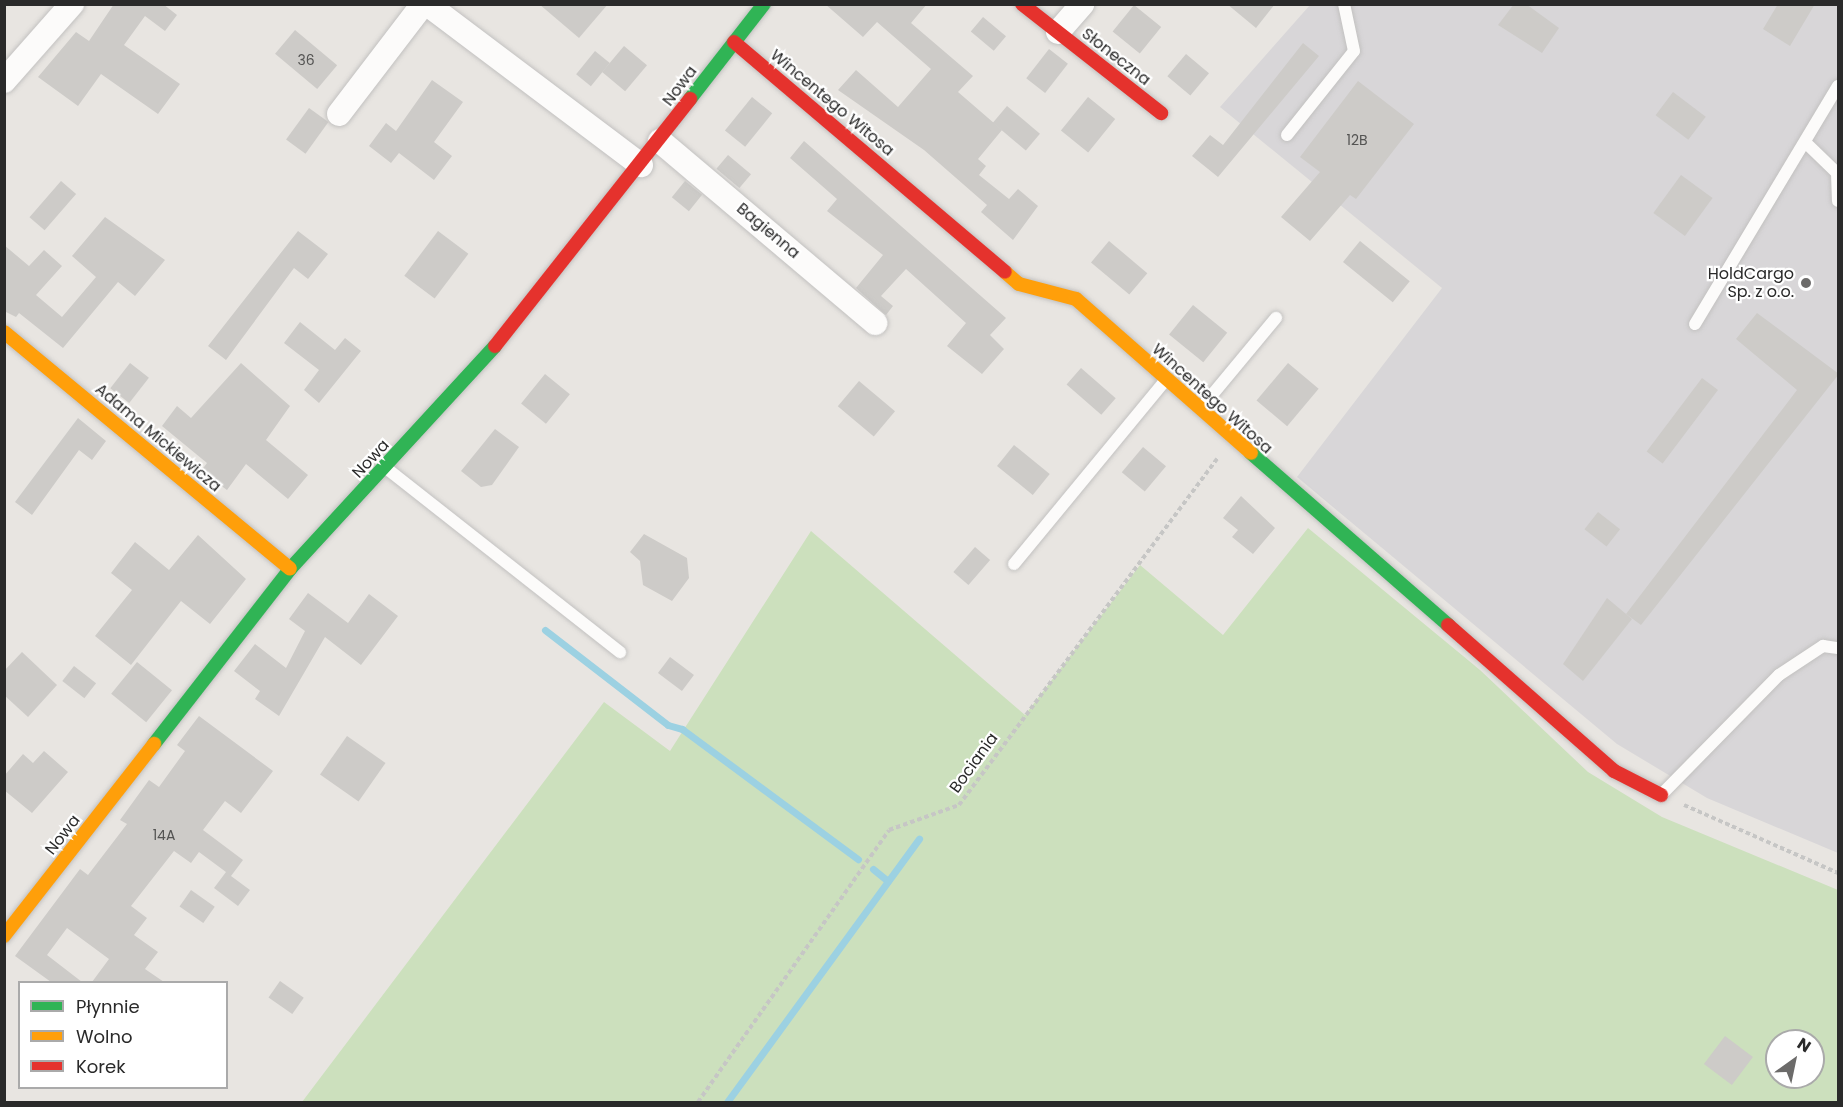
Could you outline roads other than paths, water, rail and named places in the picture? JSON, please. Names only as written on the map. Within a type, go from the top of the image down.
[{"type":"street","points":[[4,81],[72,4]]},
{"type":"street","points":[[339,114],[425,4],[641,165]]},
{"type":"street","name":"Nowa","points":[[4,936],[290,569],[386,468],[530,307],[764,4]]},
{"type":"street","name":"Słoneczna","points":[[1022,4],[1161,113]]},
{"type":"street","points":[[1058,32],[1082,4]]},
{"type":"street","name":"Wincentego Witosa","points":[[734,42],[1019,284],[1076,299],[1232,439],[1614,771],[1661,795]]},
{"type":"street","name":"Bagienna","points":[[660,141],[875,323]]},
{"type":"street","name":"Adama Mickiewicza","points":[[4,332],[290,569]]},
{"type":"lane","points":[[1287,135],[1354,51],[1344,4]]},
{"type":"lane","points":[[1695,324],[1839,86]]},
{"type":"lane","points":[[1805,142],[1838,174],[1839,201]]},
{"type":"lane","points":[[1200,410],[1276,318]]},
{"type":"lane","points":[[1014,564],[1166,380]]},
{"type":"lane","points":[[386,468],[620,652]]},
{"type":"lane","points":[[1661,795],[1779,675],[1823,646],[1839,648]]},
{"type":"waterway","points":[[545,630],[668,725],[682,729],[858,859]]},
{"type":"waterway","points":[[727,1102],[919,839]]},
{"type":"waterway","points":[[873,869],[888,881]]},
{"type":"place","name":"HoldCargo Sp. z o.o.","points":[[1806,283]]}]
